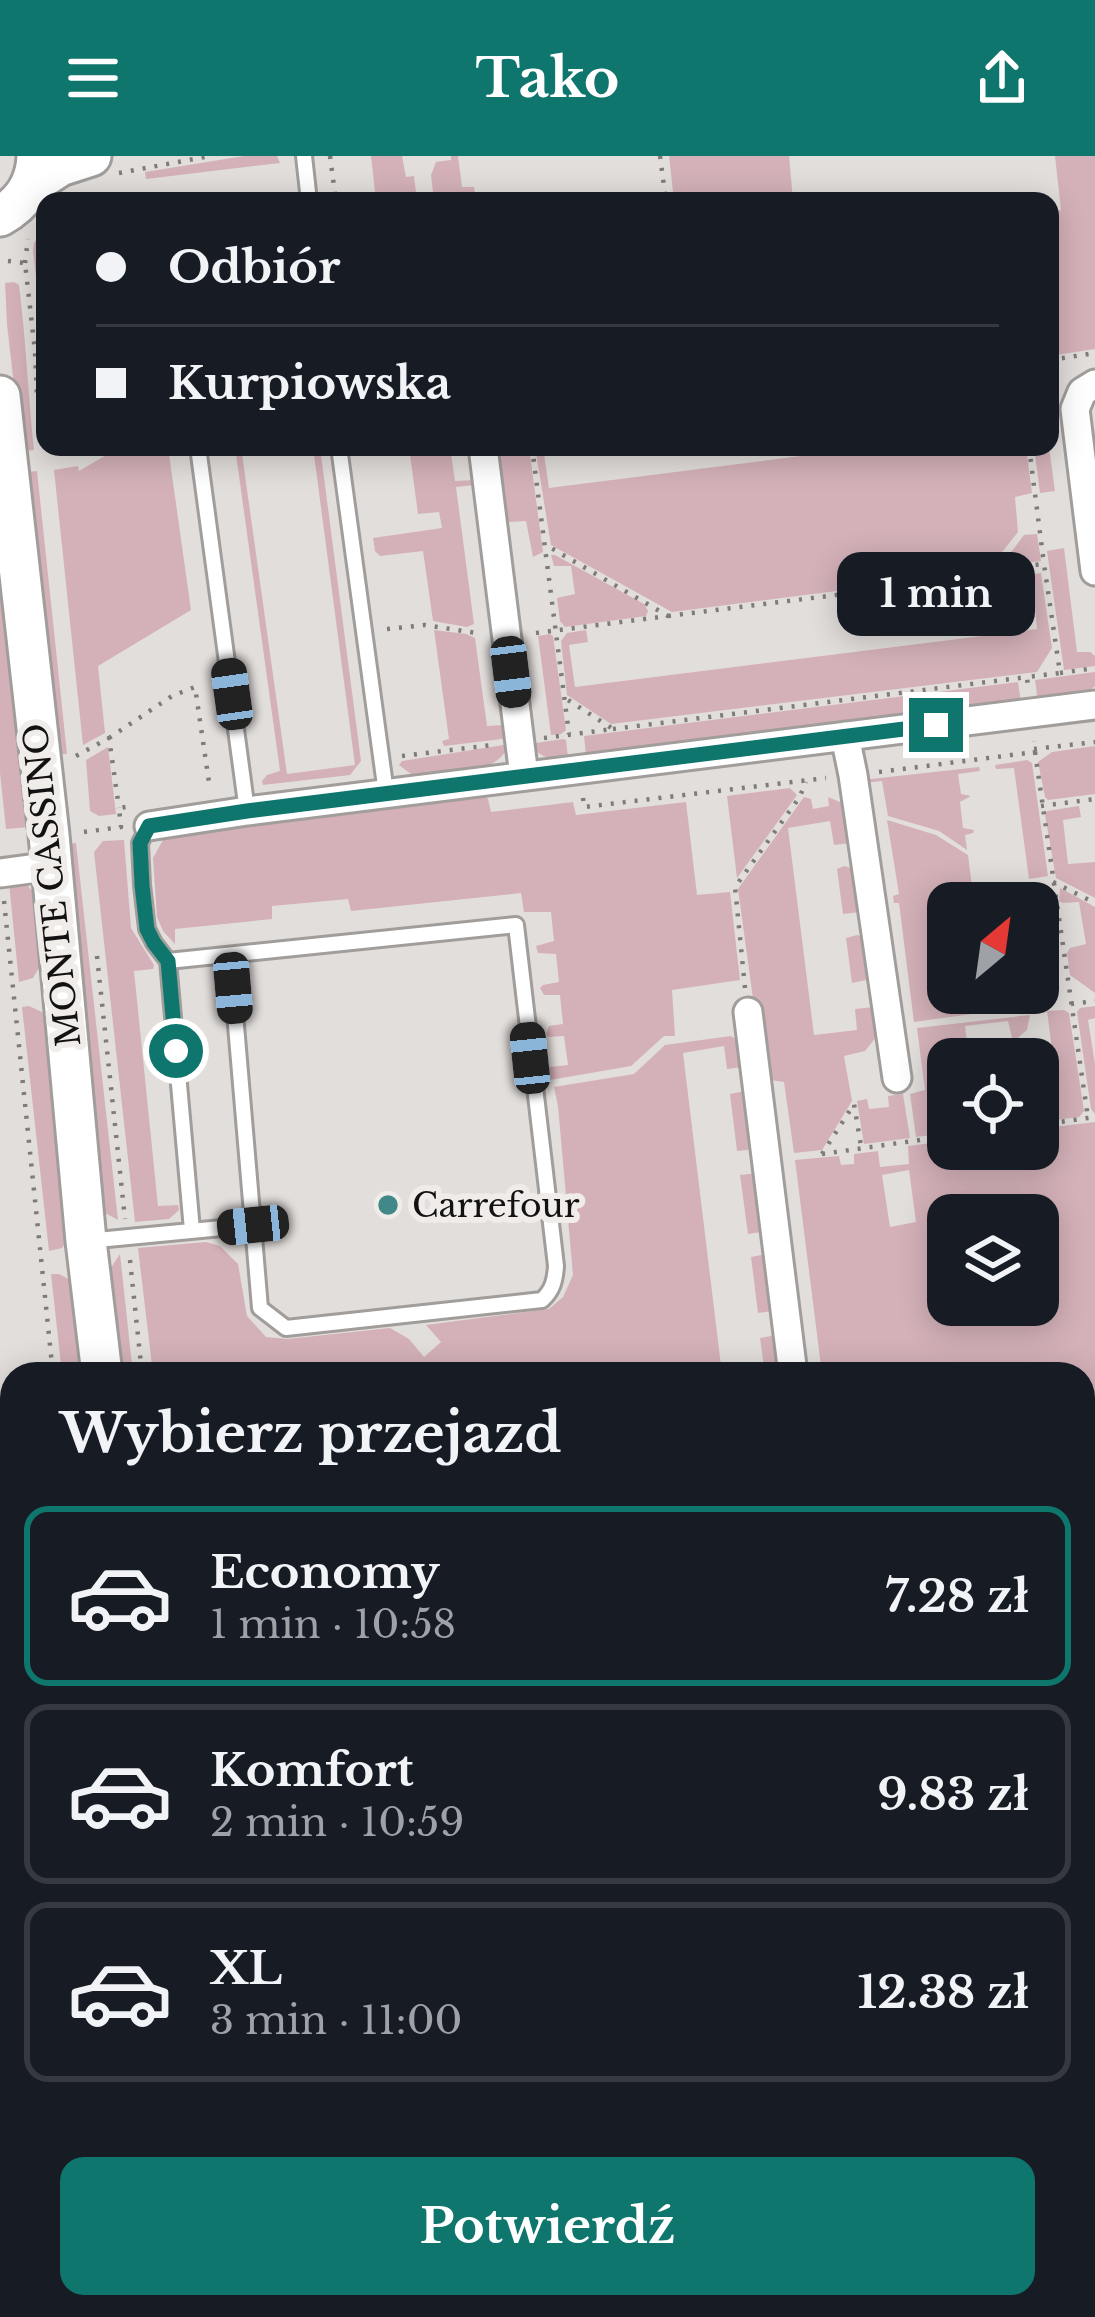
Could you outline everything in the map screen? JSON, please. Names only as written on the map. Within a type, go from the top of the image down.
[{"type":"main road","points":[[0,254],[19,192],[60,166],[102,165]]},
{"type":"main road","name":"MONTE CASSINO","points":[[0,396],[101,1362]]},
{"type":"street","points":[[1095,384],[1082,392],[1075,410],[1095,571]]},
{"type":"street","points":[[484,456],[524,776]]},
{"type":"street","points":[[145,816],[247,811],[1095,705]]},
{"type":"street","points":[[845,736],[897,1078]]},
{"type":"street","points":[[1,873],[52,866]]},
{"type":"street","points":[[748,1012],[792,1362]]},
{"type":"lane","points":[[304,156],[308,192]]},
{"type":"lane","points":[[199,456],[247,811]]},
{"type":"lane","points":[[340,456],[386,793]]},
{"type":"lane","points":[[145,816],[140,843],[147,929],[168,961],[192,1230]]},
{"type":"lane","points":[[168,961],[516,925],[556,1266],[550,1293],[542,1300],[286,1328],[260,1308],[230,955]]},
{"type":"lane","points":[[86,1241],[253,1225]]},
{"type":"path","points":[[102,165],[210,156]]},
{"type":"path","points":[[330,156],[335,192]]},
{"type":"path","points":[[660,156],[665,192]]},
{"type":"path","points":[[1059,359],[1095,353]]},
{"type":"path","points":[[533,456],[569,734],[1095,668]]},
{"type":"path","points":[[1030,456],[1060,673]]},
{"type":"path","points":[[545,545],[668,616]]},
{"type":"path","points":[[557,631],[988,576],[1005,568],[1044,564]]},
{"type":"path","points":[[383,630],[425,626],[474,633],[506,630]]},
{"type":"path","points":[[1027,677],[1053,882]]},
{"type":"path","points":[[76,756],[172,696],[195,687],[211,798]]},
{"type":"path","points":[[565,698],[613,728]]},
{"type":"path","points":[[84,832],[122,827],[109,738]]},
{"type":"path","points":[[401,749],[402,756],[520,742]]},
{"type":"path","points":[[579,769],[584,807],[1095,742]]},
{"type":"path","points":[[744,969],[735,887],[800,798],[806,780]]},
{"type":"path","points":[[1041,806],[1095,799]]},
{"type":"path","points":[[118,808],[145,816]]},
{"type":"path","points":[[1,873],[52,1362]]},
{"type":"path","points":[[1059,885],[1095,903]]},
{"type":"path","points":[[1059,923],[1092,1118],[1059,1122]]},
{"type":"path","points":[[1071,1004],[1095,1001]]},
{"type":"path","points":[[862,1148],[854,1104],[822,1154],[927,1139]]},
{"type":"shaded area","points":[[244,156],[277,156],[280,163],[146,179],[145,172]]},
{"type":"shaded area","points":[[371,156],[402,156],[406,177],[414,176],[416,192],[375,192]]},
{"type":"shaded area","points":[[458,156],[462,187],[474,187],[475,192],[433,192],[431,175],[436,162]]},
{"type":"shaded area","points":[[669,156],[789,156],[792,192],[673,192]]},
{"type":"shaded area","points":[[1055,156],[1095,156],[1095,349],[1059,355],[1061,210]]},
{"type":"shaded area","points":[[5,283],[19,285],[34,450],[24,451],[7,324]]},
{"type":"shaded area","points":[[105,456],[169,456],[191,610],[98,666],[105,733],[83,745],[54,470],[78,466],[79,471]]},
{"type":"shaded area","points":[[236,456],[242,456],[287,774],[355,765],[314,456],[321,456],[361,761],[350,775],[263,785],[267,775],[280,771]]},
{"type":"shaded area","points":[[410,456],[451,456],[455,481],[475,480],[474,485],[456,487],[474,624],[433,621],[423,551],[380,556],[375,551],[373,538],[442,528],[439,512],[418,514]]},
{"type":"shaded area","points":[[496,456],[530,456],[543,552],[533,557],[526,521],[504,518]]},
{"type":"shaded area","points":[[536,456],[544,456],[549,488],[801,456],[1027,456],[1032,493],[1015,497],[1018,532],[986,572],[672,612],[551,545]]},
{"type":"shaded area","points":[[1035,456],[1050,456],[1055,491],[1040,493]]},
{"type":"shaded area","points":[[37,471],[67,754],[54,754],[27,472]]},
{"type":"shaded area","points":[[1037,534],[1041,561],[1010,565],[1005,560],[1024,535]]},
{"type":"shaded area","points":[[0,548],[30,827],[6,829],[0,773]]},
{"type":"shaded area","points":[[1064,548],[1077,652],[1090,652],[1095,666],[1064,670],[1047,551]]},
{"type":"shaded area","points":[[551,555],[644,604],[646,616],[565,627],[557,598],[575,594],[571,566],[554,566]]},
{"type":"shaded area","points":[[1041,573],[1052,648],[1037,672],[611,724],[567,695],[561,641],[567,633],[586,630],[588,642],[569,645],[575,687],[1037,629],[1033,586],[1006,589],[1006,581]]},
{"type":"shaded area","points":[[434,630],[475,638],[487,726],[504,725],[511,738],[444,746],[442,741],[449,739]]},
{"type":"shaded area","points":[[550,634],[566,730],[551,735],[538,636]]},
{"type":"shaded area","points":[[1095,672],[1095,686],[1087,693],[1038,702],[1035,680]]},
{"type":"shaded area","points":[[1018,682],[1021,702],[586,755],[584,736]]},
{"type":"shaded area","points":[[563,739],[568,758],[547,757],[529,744]]},
{"type":"shaded area","points":[[510,744],[494,763],[471,771],[419,775],[399,765],[402,761]]},
{"type":"shaded area","points":[[1095,746],[1095,794],[1048,800],[1038,762],[1052,752]]},
{"type":"shaded area","points":[[108,747],[116,814],[99,816],[90,811],[86,760]]},
{"type":"shaded area","points":[[1032,763],[1048,876],[1029,879],[1014,768],[996,769],[995,765]]},
{"type":"shaded area","points":[[979,767],[980,771],[958,774],[961,794],[971,796],[960,802],[963,828],[974,830],[965,835],[967,850],[939,831],[888,816],[882,781],[862,780]]},
{"type":"shaded area","points":[[790,788],[797,795],[737,878],[727,796]]},
{"type":"shaded area","points":[[482,794],[491,812],[573,802],[576,815],[686,802],[697,895],[730,892],[740,980],[672,990],[675,1036],[664,1036],[631,1066],[550,1080],[550,1067],[568,1065],[564,1036],[546,1034],[549,1026],[563,1024],[560,995],[544,995],[540,988],[559,982],[556,954],[538,953],[536,946],[554,941],[551,912],[524,912],[521,893],[351,911],[348,899],[272,906],[272,919],[175,929],[175,944],[157,917],[153,858],[163,840],[177,833]]},
{"type":"shaded area","points":[[804,797],[811,799],[813,809],[829,806],[828,797],[847,805],[852,843],[834,845],[830,821],[788,828],[814,1035],[857,1030],[855,1009],[874,1007],[878,1035],[865,1051],[844,1056],[852,1101],[822,1150],[794,1153],[784,1082],[764,1079],[738,889]]},
{"type":"shaded area","points":[[1079,806],[1081,817],[1063,820],[1068,864],[1095,862],[1095,898],[1056,878],[1045,815]]},
{"type":"shaded area","points":[[887,820],[936,835],[968,855],[971,882],[927,882],[927,1014],[972,1014],[914,1022],[899,903],[894,903],[893,896],[899,894]]},
{"type":"shaded area","points":[[124,840],[131,928],[154,965],[134,971],[158,1206],[178,1205],[179,1210],[169,1219],[135,1222],[94,852],[103,841]]},
{"type":"shaded area","points":[[76,843],[118,1220],[105,1213],[102,1205],[62,845]]},
{"type":"shaded area","points":[[837,869],[855,869],[860,912],[843,914]]},
{"type":"shaded area","points":[[25,882],[36,896],[43,961],[33,978],[19,982],[9,883]]},
{"type":"shaded area","points":[[1060,888],[1095,907],[1095,993],[1070,975],[1067,953],[1086,944],[1079,902],[1059,901]]},
{"type":"shaded area","points":[[863,937],[870,973],[866,980],[852,983],[846,938]]},
{"type":"shaded area","points":[[1095,1006],[1095,1018],[1088,1020],[1095,1064],[1095,1114],[1077,1012]]},
{"type":"shaded area","points":[[22,1007],[44,1013],[51,1023],[72,1232],[62,1248],[49,1251]]},
{"type":"shaded area","points":[[1069,1013],[1084,1111],[1079,1117],[1059,1119],[1059,1038],[1051,1038],[1047,1014]]},
{"type":"shaded area","points":[[1030,1015],[1027,1030],[1018,1038],[1012,1038],[1008,1021],[965,1026],[966,1038],[927,1038],[927,1136],[916,1137],[910,1094],[925,1090],[917,1028]]},
{"type":"shaded area","points":[[731,1036],[742,1043],[743,1067],[727,1069],[724,1046],[683,1053],[721,1362],[152,1362],[138,1248],[206,1242],[220,1246],[238,1264],[247,1316],[266,1337],[390,1328],[409,1339],[424,1357],[441,1342],[426,1325],[549,1309],[563,1297],[573,1275],[554,1087],[634,1074],[665,1045]]},
{"type":"shaded area","points":[[745,1091],[754,1146],[737,1151],[730,1094]]},
{"type":"shaded area","points":[[903,1094],[910,1138],[864,1144],[857,1101],[867,1099],[869,1109],[889,1107],[888,1096]]},
{"type":"shaded area","points":[[1095,1122],[1095,1362],[820,1362],[795,1160],[839,1156],[841,1165],[854,1164],[854,1154],[878,1151],[880,1167],[909,1164],[908,1146],[927,1144],[927,1170],[1059,1170],[1059,1126]],"holes":[[[909,1170],[916,1222],[890,1227],[882,1175]]]},
{"type":"shaded area","points":[[758,1173],[762,1232],[748,1234],[740,1175]]},
{"type":"shaded area","points":[[120,1254],[132,1362],[120,1362],[110,1269]]},
{"type":"shaded area","points":[[766,1254],[772,1311],[758,1313],[751,1257]]},
{"type":"shaded area","points":[[51,1274],[72,1281],[87,1362],[61,1362]]},
{"type":"shaded area","points":[[776,1335],[783,1362],[763,1362],[760,1338]]},
{"type":"place","name":"Carrefour","points":[[388,1205]]},
{"type":"route","points":[[176,1051],[168,961],[147,929],[140,843],[149,826],[936,725]]}]
